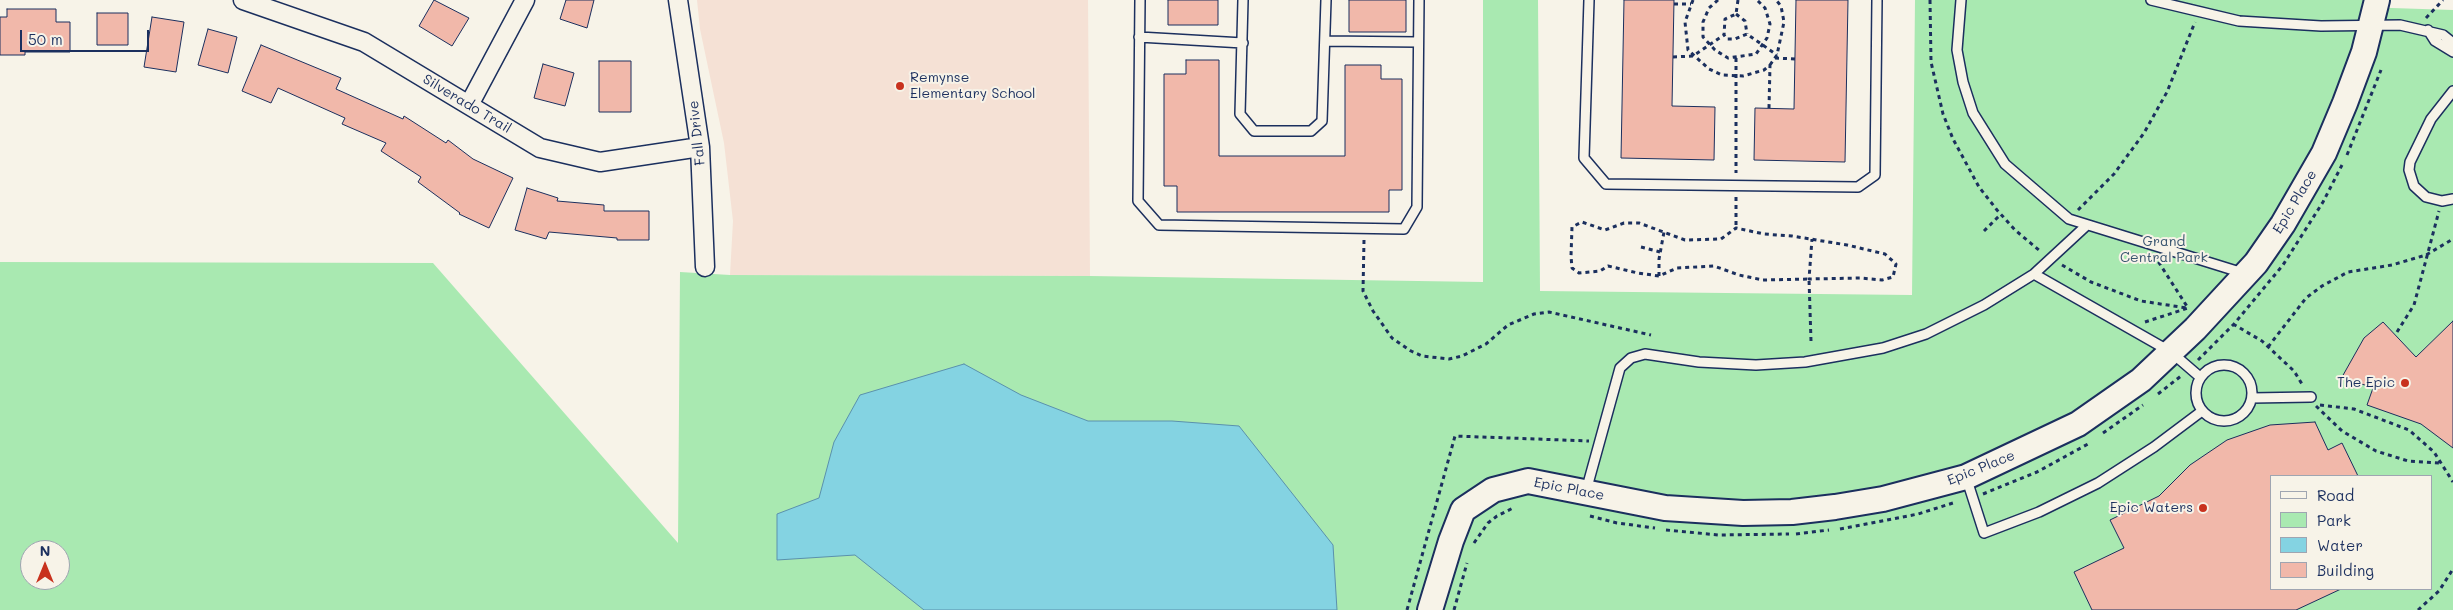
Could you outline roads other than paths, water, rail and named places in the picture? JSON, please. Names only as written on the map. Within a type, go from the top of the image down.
[{"type":"street","name":"Silverado Trail","points":[[243,0],[364,42],[540,148],[600,162],[700,147]]},
{"type":"street","points":[[469,105],[525,0]]},
{"type":"street","name":"Fall Drive","points":[[678,0],[700,147],[705,267]]},
{"type":"street","name":"Epic Place","points":[[1430,610],[1450,540],[1463,510],[1493,490],[1528,481],[1583,502],[1743,513],[1792,512],[1969,487],[2078,424],[2140,380],[2171,352],[2246,274],[2283,224],[2324,153],[2345,103],[2364,52],[2377,0]]},
{"type":"lane","points":[[1140,0],[1138,201],[1159,225],[1404,229],[1417,207],[1417,42],[1419,0]]},
{"type":"lane","points":[[1243,0],[1240,114],[1254,132],[1311,131],[1322,121],[1326,0]]},
{"type":"lane","points":[[1589,0],[1584,158],[1606,184],[1858,187],[1875,175],[1877,0]]},
{"type":"lane","points":[[1961,0],[1957,50],[1963,82],[1973,114],[2005,164],[2069,219],[2246,274]]},
{"type":"lane","points":[[2151,0],[2239,21],[2321,26],[2400,25],[2443,35],[2453,43]]},
{"type":"lane","points":[[2424,30],[2435,41],[2453,52]]},
{"type":"lane","points":[[1139,37],[1243,43]]},
{"type":"lane","points":[[1324,40],[1417,42]]},
{"type":"lane","points":[[2453,91],[2431,119],[2410,162],[2414,186],[2419,192],[2433,200],[2453,199]]},
{"type":"lane","points":[[1583,502],[1620,368],[1631,358],[1645,354],[1699,362],[1756,365],[1805,362],[1883,348],[1926,334],[1984,305],[2034,274],[2087,225]]},
{"type":"lane","points":[[2034,274],[2171,352],[2200,377]]},
{"type":"lane","points":[[2222,365],[2238,369],[2250,382],[2252,398],[2244,412],[2231,420],[2215,420],[2202,411],[2195,391],[2200,377],[2213,367],[2222,365]]},
{"type":"lane","points":[[2252,398],[2313,401]]},
{"type":"lane","points":[[1969,487],[1984,533],[2039,512],[2098,483],[2154,447],[2202,411]]},
{"type":"water","points":[[964,364],[1021,395],[1088,421],[1172,421],[1239,426],[1333,545],[1337,610],[924,610],[855,555],[777,560],[777,514],[819,498],[834,442],[860,395]]},
{"type":"place","name":"Remynse Elementary School","points":[[900,86]]},
{"type":"place","name":"The Epic","points":[[2405,383]]},
{"type":"place","name":"Epic Waters","points":[[2203,508]]},
{"type":"park label","name":"Grand Central Park","points":[[2164,250]]}]
